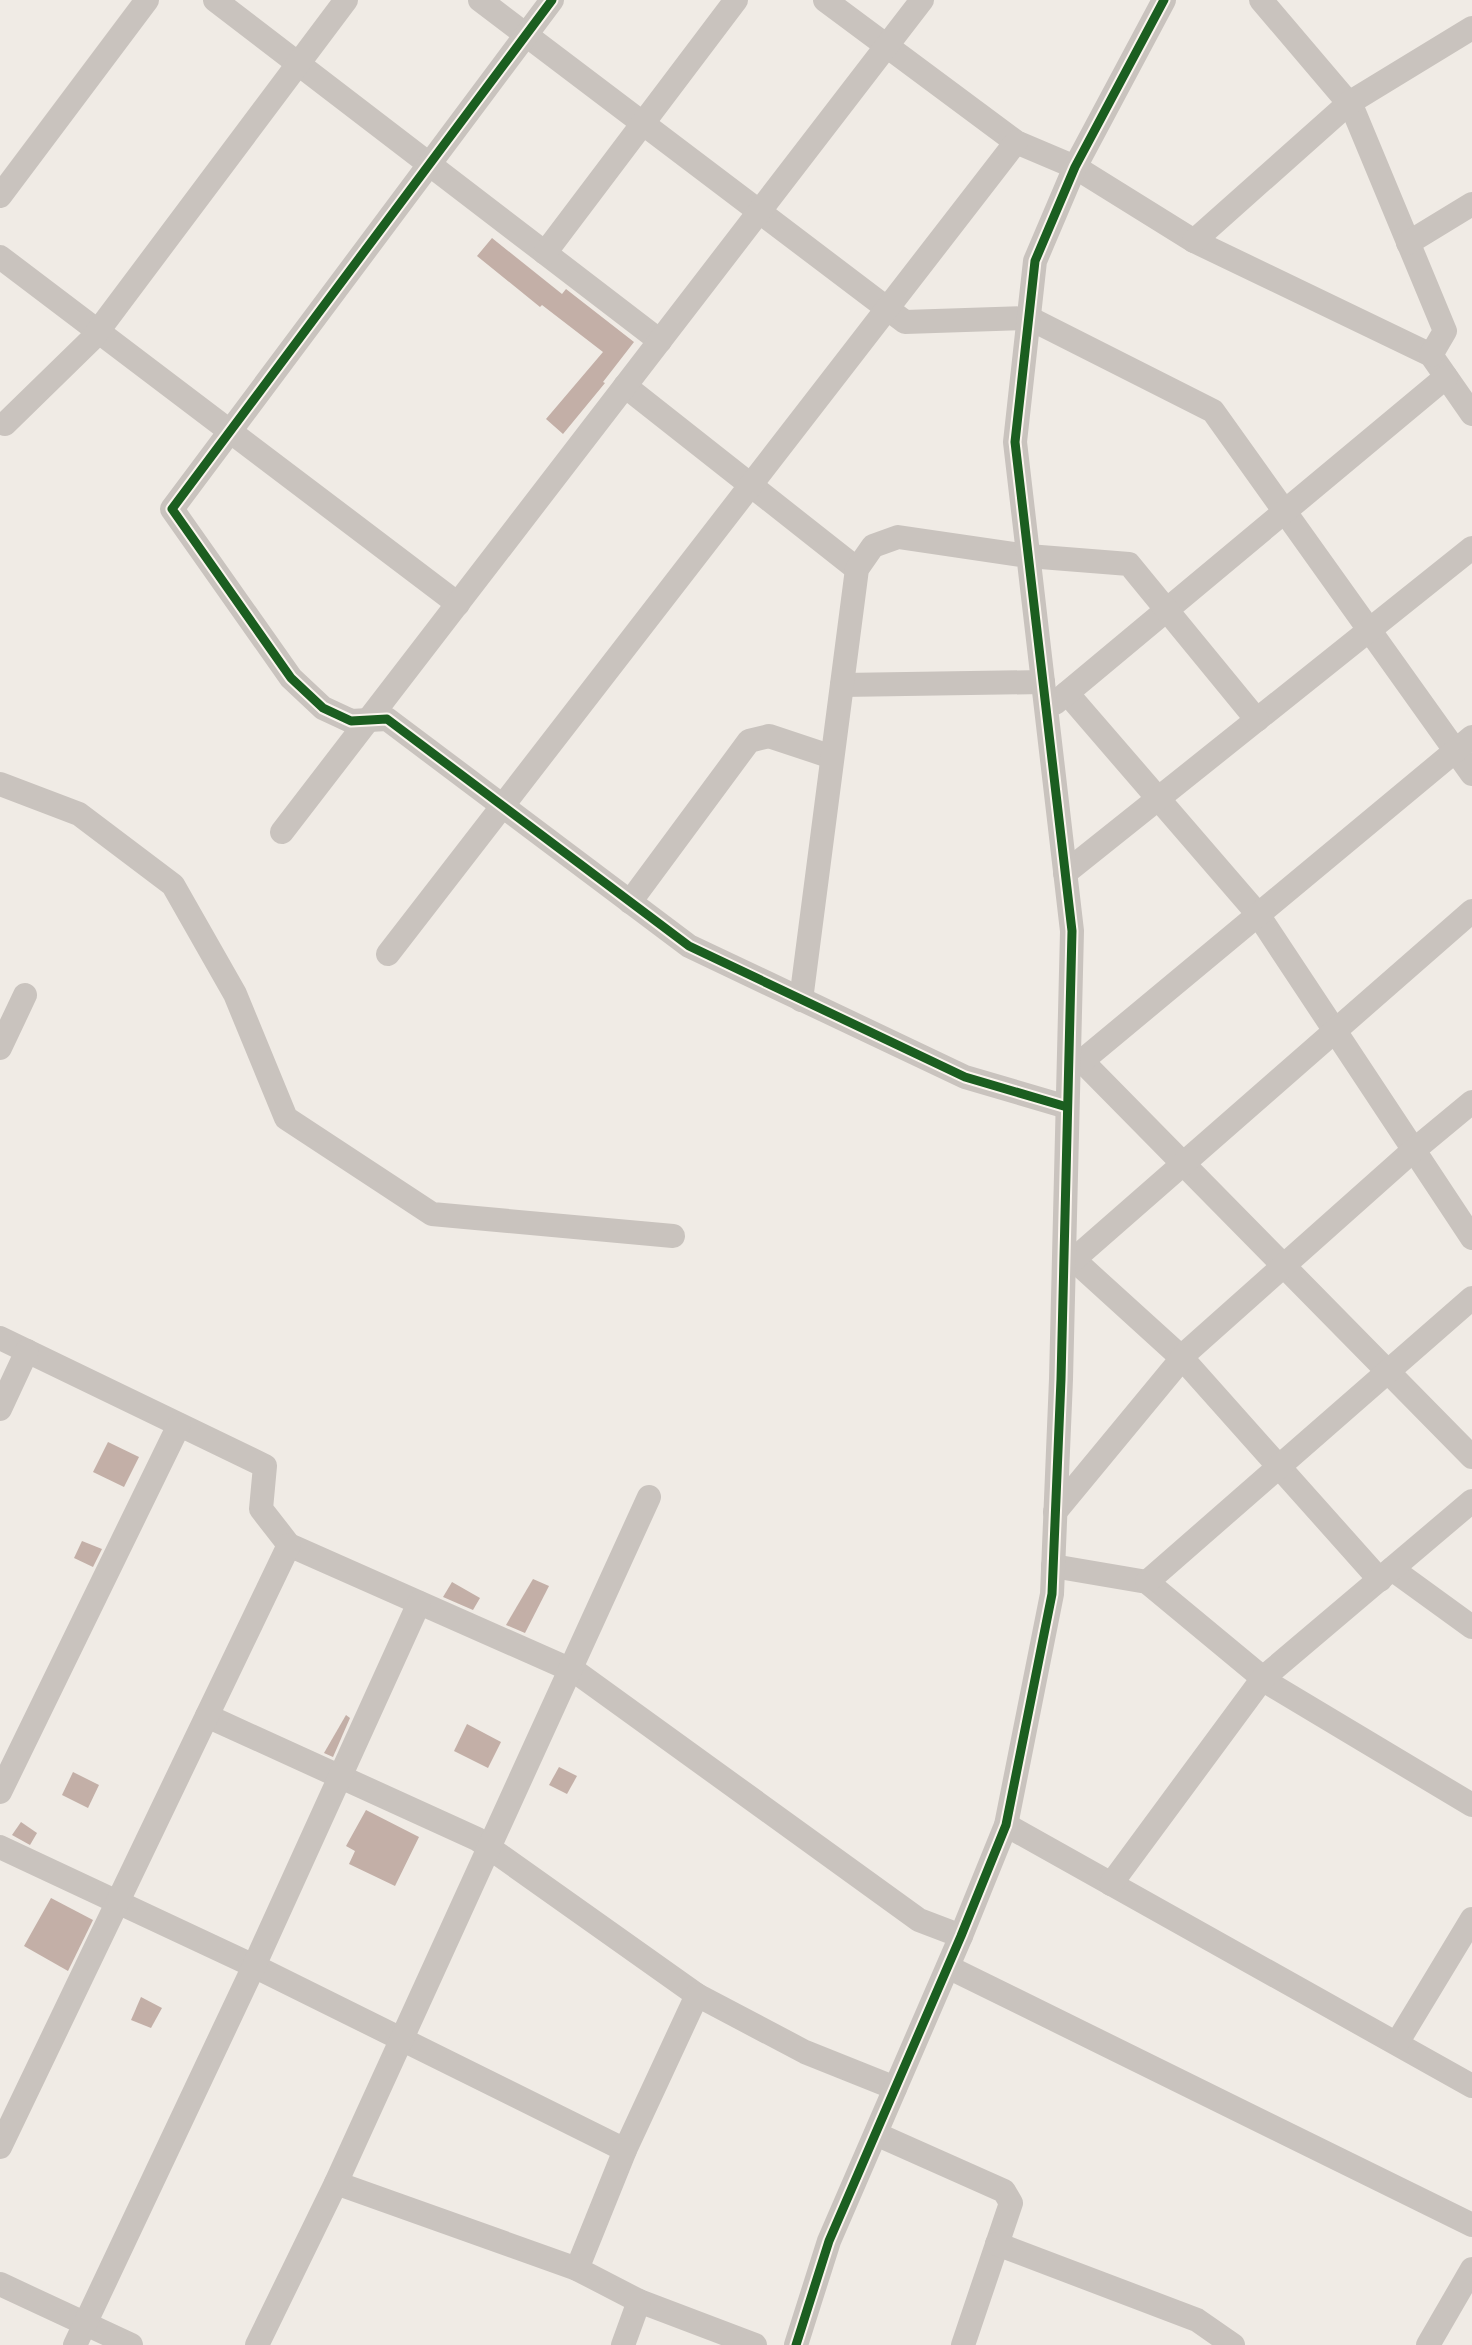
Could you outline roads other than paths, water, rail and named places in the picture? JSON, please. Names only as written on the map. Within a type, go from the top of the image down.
[{"type":"street","points":[[0,196],[147,0]]},
{"type":"street","points":[[215,0],[660,341]]},
{"type":"street","points":[[5,424],[98,331],[346,0]]},
{"type":"street","points":[[480,0],[905,322],[1029,318],[1213,411],[1369,630],[1464,743],[1472,774]]},
{"type":"street","points":[[552,0],[172,509],[291,678],[323,708],[351,721],[387,719],[689,946],[965,1077],[1068,1107]]},
{"type":"street","points":[[545,253],[736,0]]},
{"type":"street","points":[[825,0],[1016,142],[1075,167],[1194,241],[1431,355],[1469,405]]},
{"type":"street","points":[[282,832],[922,0]]},
{"type":"street","points":[[796,2345],[829,2241],[948,1967],[1006,1825],[1052,1594],[1068,1263],[1068,1107],[1075,1065],[1072,931],[1015,442],[1035,261],[1075,167],[1164,0]]},
{"type":"street","points":[[1261,0],[1349,103],[1445,331],[1431,355]]},
{"type":"street","points":[[1194,241],[1349,103],[1472,28]]},
{"type":"street","points":[[388,954],[1016,142]]},
{"type":"street","points":[[1408,243],[1472,204]]},
{"type":"street","points":[[0,257],[458,604]]},
{"type":"street","points":[[1046,710],[1446,377]]},
{"type":"street","points":[[625,386],[857,569]]},
{"type":"street","points":[[801,1000],[857,569],[873,546],[898,537],[1028,556],[1129,564],[1257,720]]},
{"type":"street","points":[[1065,873],[1472,548]]},
{"type":"street","points":[[842,685],[1043,682]]},
{"type":"street","points":[[1067,693],[1257,913],[1472,1238]]},
{"type":"street","points":[[630,902],[749,741],[769,736],[832,757]]},
{"type":"street","points":[[1075,1065],[1464,743]]},
{"type":"street","points":[[0,784],[79,814],[173,885],[235,994],[286,1118],[432,1214],[673,1236]]},
{"type":"street","points":[[1068,1263],[1472,911]]},
{"type":"street","points":[[0,1048],[26,995]]},
{"type":"street","points":[[1075,1065],[1183,1163],[1472,1457]]},
{"type":"street","points":[[1055,1512],[1182,1358],[1414,1150],[1472,1102]]},
{"type":"street","points":[[1068,1263],[1182,1358],[1279,1467],[1386,1575],[1472,1628]]},
{"type":"street","points":[[1147,1582],[1472,1298]]},
{"type":"street","points":[[0,1338],[265,1466],[261,1508],[289,1545],[570,1670],[919,1920],[961,1936]]},
{"type":"street","points":[[0,1409],[27,1351]]},
{"type":"street","points":[[0,1793],[179,1425]]},
{"type":"street","points":[[257,2345],[337,2183],[649,1497]]},
{"type":"street","points":[[1111,1884],[1263,1678],[1472,1501]]},
{"type":"street","points":[[0,2147],[289,1545]]},
{"type":"street","points":[[1053,1566],[1147,1582],[1263,1678],[1472,1805]]},
{"type":"street","points":[[80,2334],[254,1966],[419,1603]]},
{"type":"street","points":[[207,1716],[477,1839],[697,1995],[805,2052],[895,2088]]},
{"type":"street","points":[[1006,1825],[1472,2086]]},
{"type":"street","points":[[0,1847],[254,1966],[625,2150]]},
{"type":"street","points":[[1397,2043],[1472,1919]]},
{"type":"street","points":[[948,1967],[1472,2225]]},
{"type":"street","points":[[577,2269],[625,2150],[697,1995]]},
{"type":"street","points":[[876,2134],[1004,2191],[1011,2203],[963,2345]]},
{"type":"street","points":[[337,2183],[577,2269],[639,2301],[755,2345]]},
{"type":"street","points":[[997,2244],[1196,2320],[1233,2345]]},
{"type":"street","points":[[1428,2345],[1472,2269]]},
{"type":"street","points":[[0,2284],[80,2334],[131,2345]]},
{"type":"street","points":[[623,2345],[639,2301]]}]
